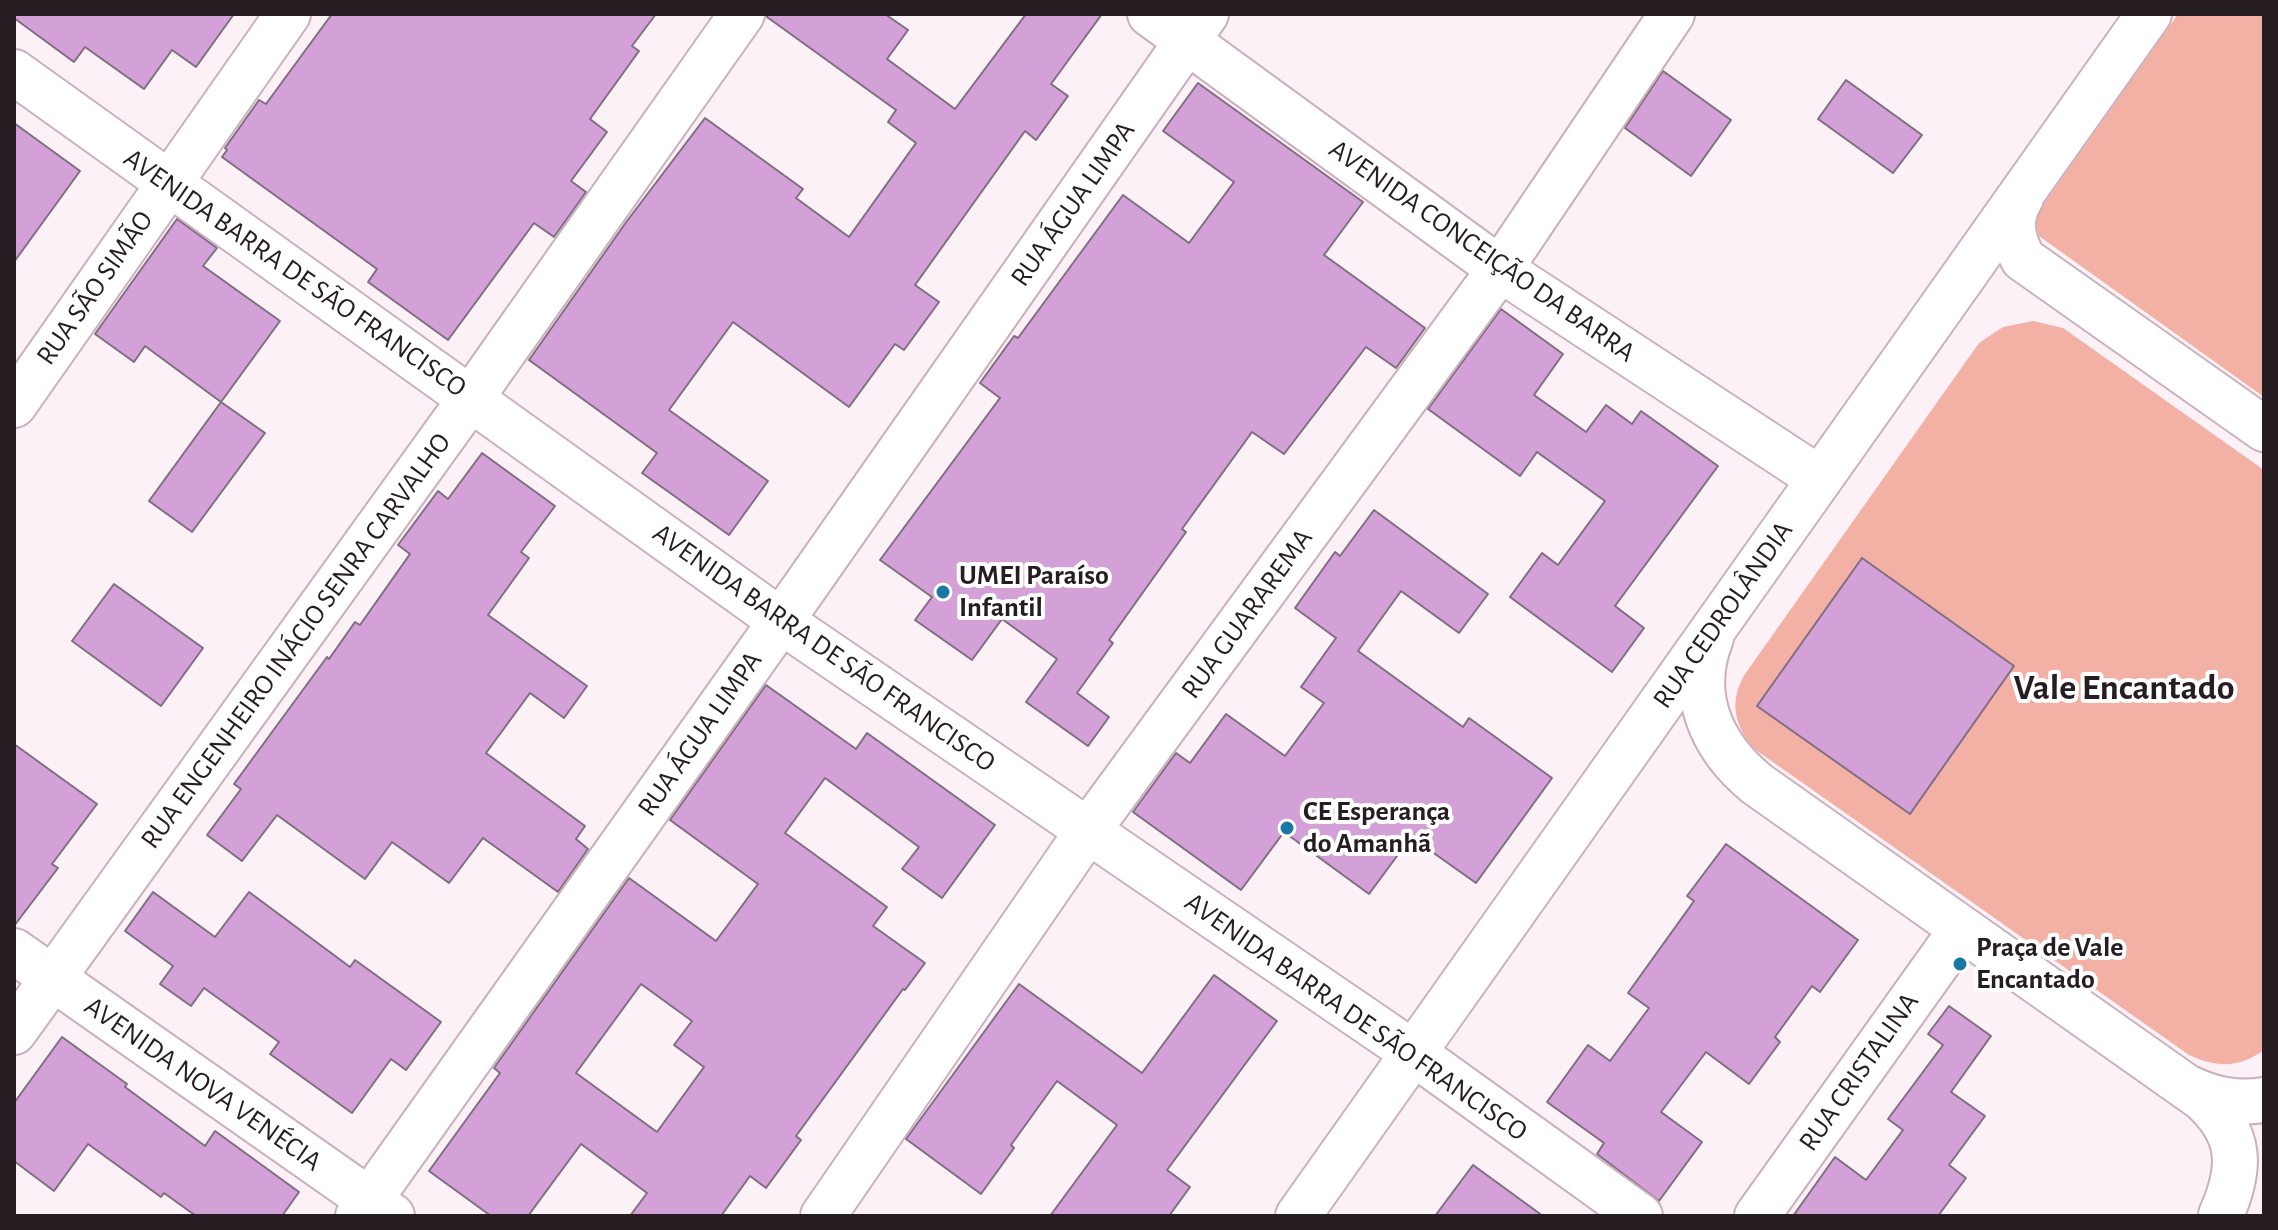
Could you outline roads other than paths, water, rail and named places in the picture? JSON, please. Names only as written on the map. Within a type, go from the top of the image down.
[{"type":"street","name":"RUA SÃO SIMÃO","points":[[14,405],[288,14]]},
{"type":"street","name":"RUA ENGENHEIRO INÁCIO SENRA CARVALHO","points":[[14,1032],[471,398],[742,14]]},
{"type":"street","name":"AVENIDA CONCEIÇÃO DA BARRA","points":[[1150,14],[1196,28],[1500,269],[1820,479]]},
{"type":"street","name":"RUA GUARAREMA","points":[[823,1216],[1087,832],[1500,269],[1672,14]]},
{"type":"street","name":"RUA CEDROLÂNDIA","points":[[1298,1216],[2149,14]]},
{"type":"street","name":"RUA ÁGUA LIMPA","points":[[373,1211],[1196,28]]},
{"type":"street","name":"AVENIDA BARRA DE SÃO FRANCISCO","points":[[14,72],[781,621],[1412,1052],[1640,1216]]},
{"type":"street","points":[[2024,192],[2015,208],[2012,225],[2014,243],[2023,259],[2264,429]]},
{"type":"street","points":[[1936,316],[1966,291],[2002,279],[2027,278],[2073,294]]},
{"type":"street","points":[[1717,625],[1707,648],[1703,697],[1709,723],[1720,747],[1737,767],[2216,1111],[2234,1145],[2234,1181],[2220,1216]]},
{"type":"street","name":"RUA CRISTALINA","points":[[1757,1216],[1962,929]]},
{"type":"street","name":"AVENIDA NOVA VENÉCIA","points":[[14,951],[373,1211]]},
{"type":"street","points":[[2171,1076],[2216,1099],[2240,1102],[2264,1100]]},
{"type":"street","points":[[2220,1216],[2264,1152]]},
{"type":"place","name":"UMEI Paraíso Infantil","points":[[943,592]]},
{"type":"place","name":"CE Esperança do Amanhã","points":[[1287,828]]},
{"type":"place","name":"Praça de Vale Encantado","points":[[1960,964]]},
{"type":"district","name":"Vale Encantado","points":[[2124,688]]}]
